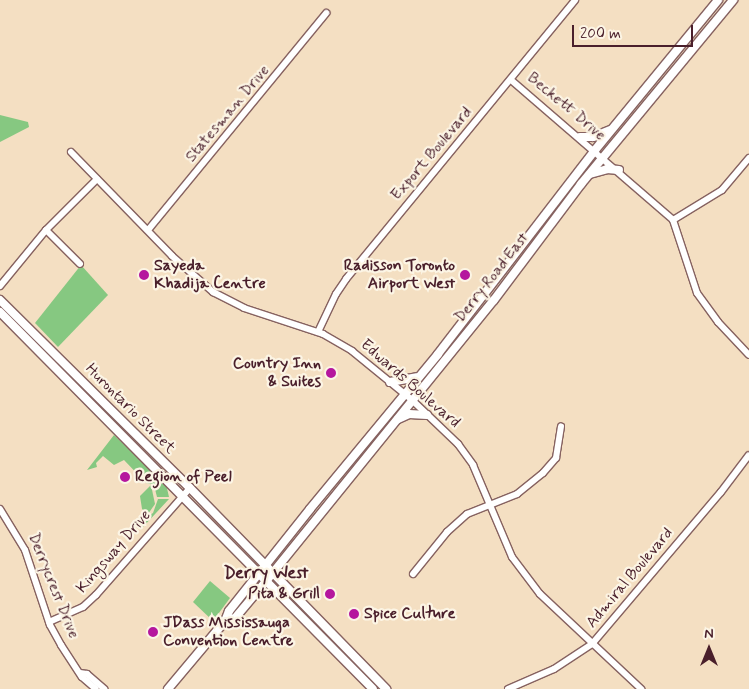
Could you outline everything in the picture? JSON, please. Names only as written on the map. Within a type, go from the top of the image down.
[{"type":"main road","name":"Derry Road East","points":[[225,621],[229,611],[289,535],[438,354],[595,150],[718,0]]},
{"type":"main road","name":"Derry Road East","points":[[225,621],[235,618],[273,573],[461,340],[588,175],[734,0]]},
{"type":"main road","points":[[580,137],[593,137],[612,130]]},
{"type":"main road","points":[[588,175],[608,169],[619,170]]},
{"type":"main road","points":[[561,193],[569,199]]},
{"type":"main road","points":[[542,219],[550,225]]},
{"type":"main road","name":"Hurontario Street","points":[[0,300],[190,488],[386,689]]},
{"type":"main road","name":"Hurontario Street","points":[[0,312],[260,572],[373,689]]},
{"type":"main road","points":[[454,334],[461,340]]},
{"type":"main road","points":[[438,354],[445,360]]},
{"type":"main road","points":[[390,382],[419,376]]},
{"type":"main road","points":[[396,420],[409,414],[427,415]]},
{"type":"main road","points":[[258,558],[268,555],[289,535]]},
{"type":"main road","points":[[168,689],[225,621]]},
{"type":"street","name":"Export Boulevard","points":[[318,332],[336,294],[346,280],[575,0]]},
{"type":"street","name":"Statesman Drive","points":[[148,230],[326,13]]},
{"type":"street","name":"Beckett Drive","points":[[511,80],[604,157],[673,220]]},
{"type":"street","name":"Edwards Boulevard","points":[[72,152],[190,274],[220,296],[253,312],[318,332],[352,351],[412,400],[458,444],[473,465],[516,562],[545,599],[641,689]]},
{"type":"street","points":[[749,158],[722,190],[673,220],[697,293],[718,322],[749,355]]},
{"type":"street","points":[[0,286],[46,230],[97,179]]},
{"type":"street","points":[[46,230],[80,264]]},
{"type":"street","points":[[413,574],[447,532],[467,514],[528,488],[543,473],[556,458],[561,426]]},
{"type":"street","name":"Admiral Boulevard","points":[[508,689],[554,669],[592,644],[721,492],[749,455]]},
{"type":"street","name":"Kingsway Drive","points":[[50,622],[83,607],[96,595],[182,494],[190,488]]},
{"type":"street","name":"Derrycrest Drive","points":[[0,510],[25,550],[50,622],[80,673],[96,689]]},
{"type":"street","name":"Derrycrest Drive","points":[[80,673],[87,674],[104,689]]},
{"type":"green space","points":[[0,115],[28,122],[29,127],[0,142]]},
{"type":"green space","points":[[81,265],[108,295],[58,347],[35,323]]},
{"type":"green space","points":[[114,435],[166,484],[169,497],[157,497],[154,485],[146,483],[124,460],[114,465],[103,456],[96,463],[97,467],[87,470]]},
{"type":"green space","points":[[151,485],[155,504],[148,514],[142,509],[140,496]]},
{"type":"green space","points":[[158,499],[169,499],[143,527],[138,522],[153,513]]},
{"type":"green space","points":[[210,581],[230,598],[213,621],[193,602]]},
{"type":"place","name":"Sayeda Khadija Centre","points":[[144,275]]},
{"type":"place","name":"Radisson Toronto Airport West","points":[[465,275]]},
{"type":"place","name":"Country Inn & Suites","points":[[331,373]]},
{"type":"place","name":"Region of Peel","points":[[125,477]]},
{"type":"place","name":"Pita & Grill","points":[[330,594]]},
{"type":"place","name":"Spice Culture","points":[[354,614]]},
{"type":"place","name":"JDass Mississauga Convention Centre","points":[[153,632]]},
{"type":"district","name":"Derry West","points":[[266,573]]}]
